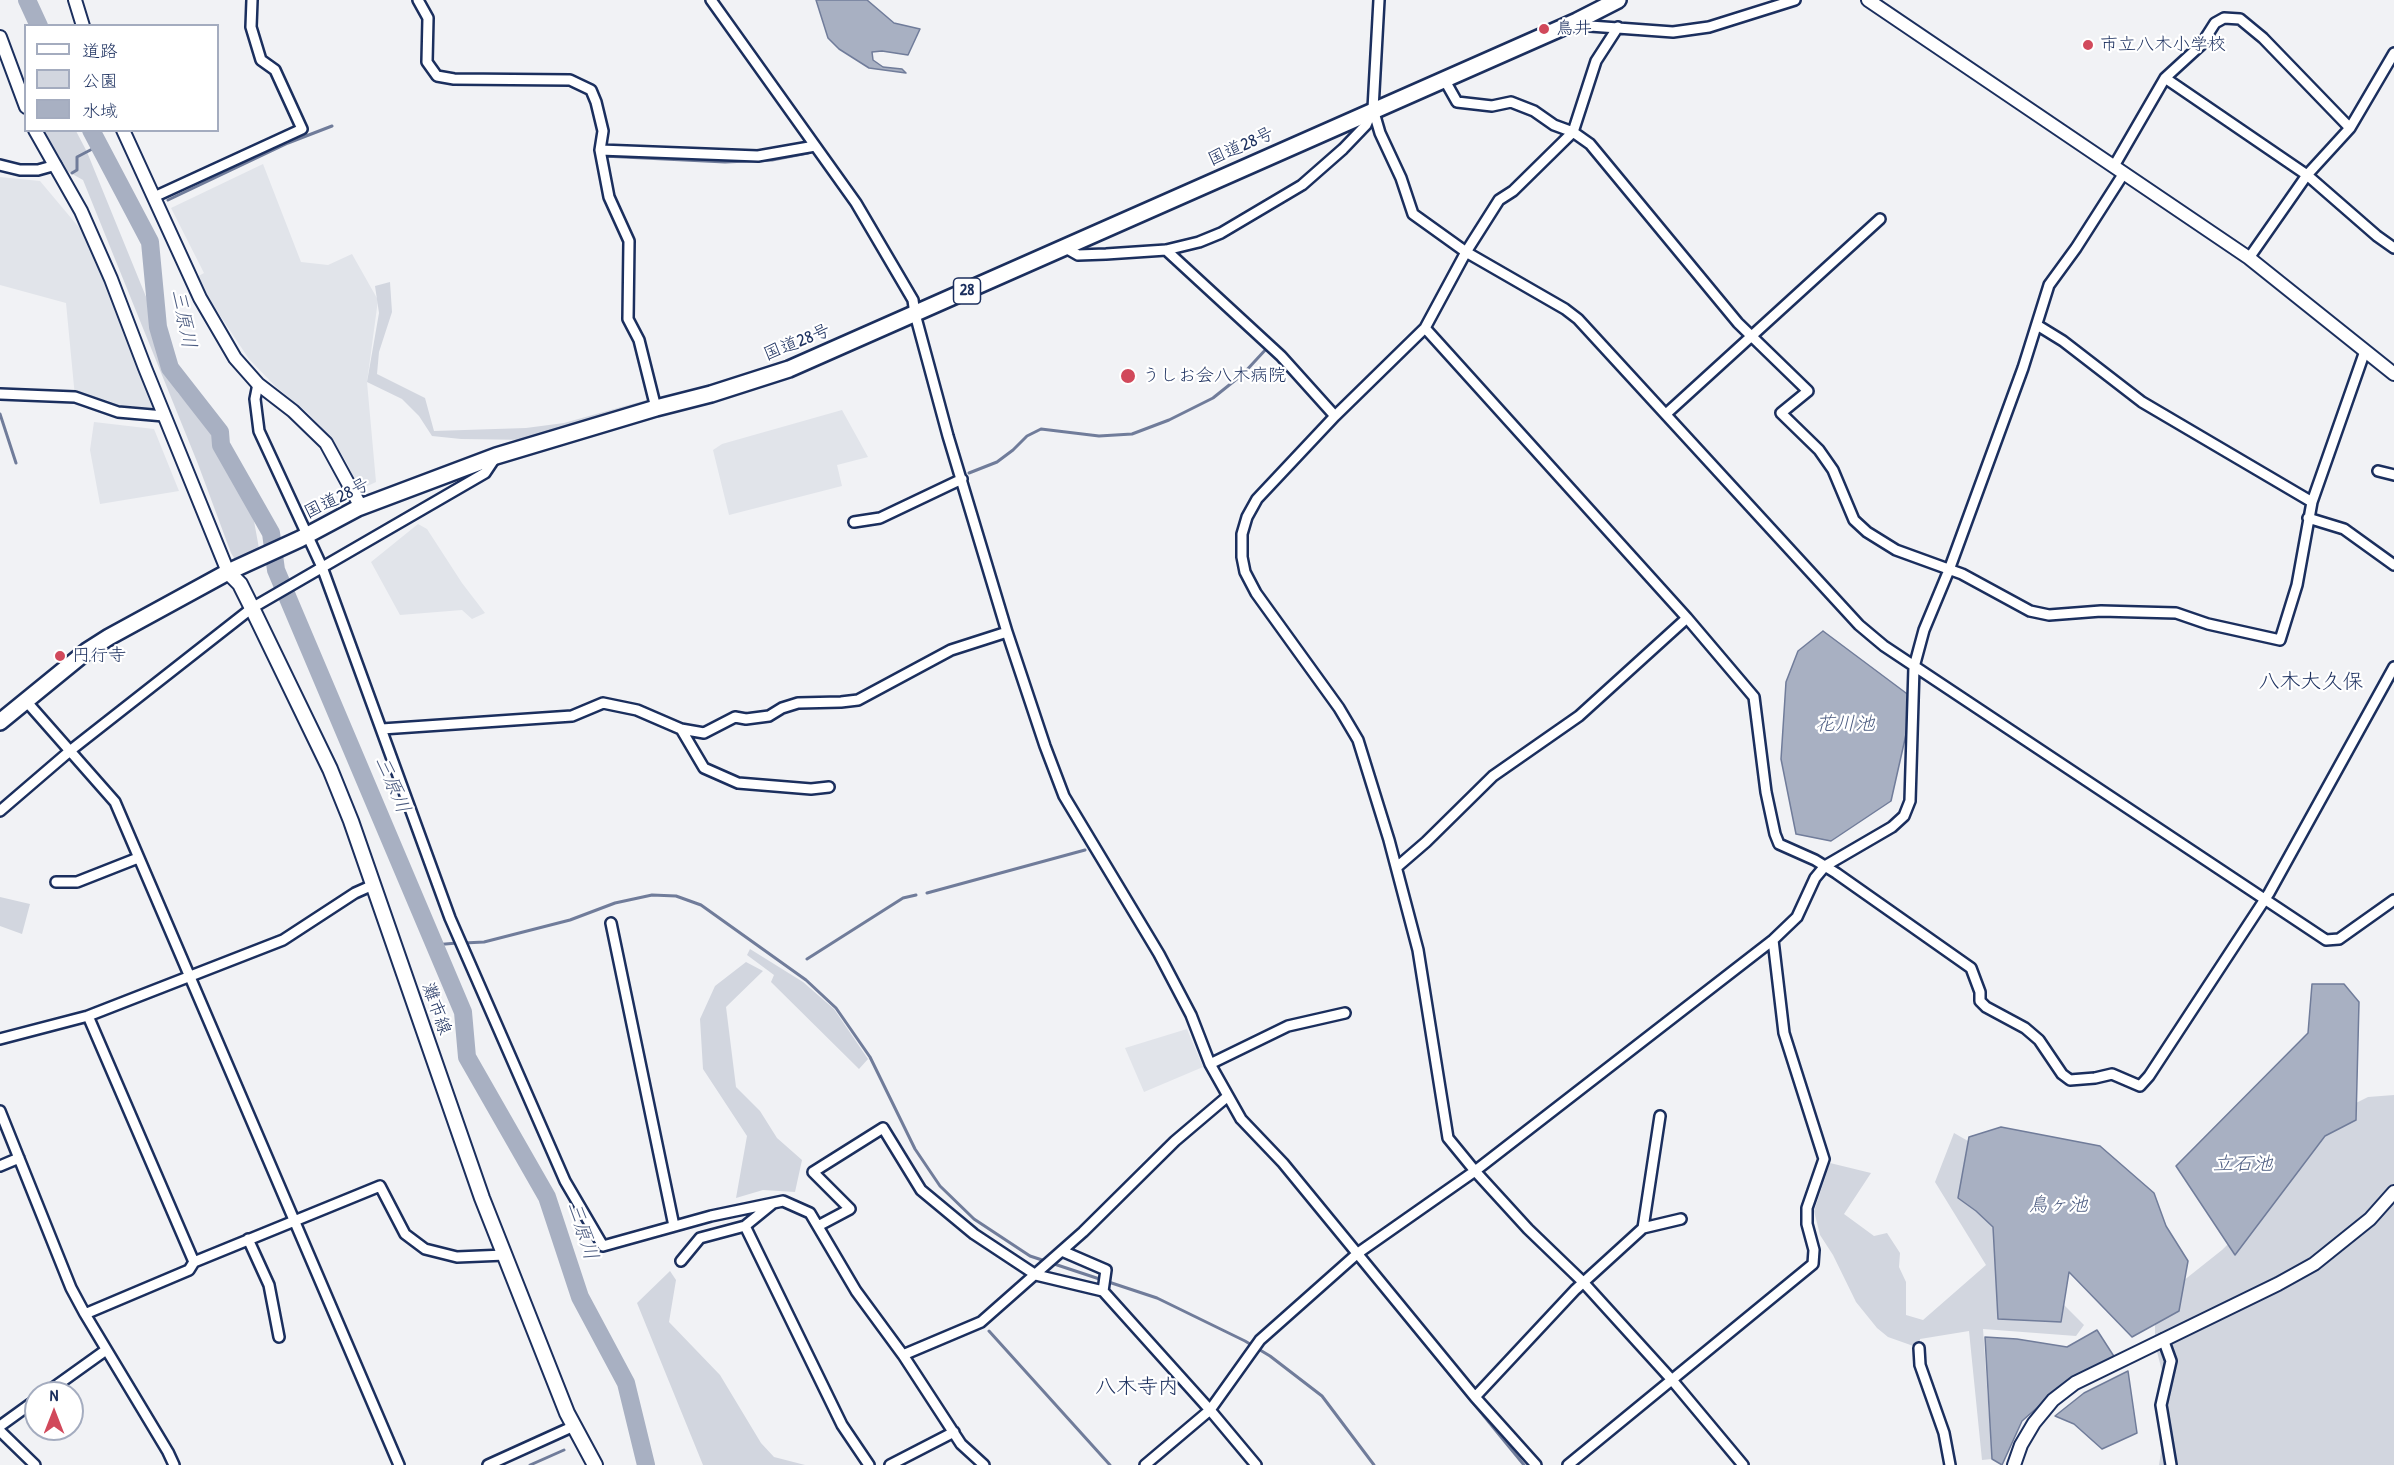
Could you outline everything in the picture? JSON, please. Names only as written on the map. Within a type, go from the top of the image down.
[{"type":"highway","name":"国道28号","points":[[0,721],[87,651],[228,572],[361,507],[496,456],[789,369],[1577,21],[1599,4],[1618,0]]},
{"type":"main road","name":"灘市線","points":[[228,572],[257,605],[330,769],[482,1198],[573,1426],[595,1465]]},
{"type":"street","points":[[75,0],[82,24]]},
{"type":"street","points":[[154,197],[302,129],[275,70],[261,60],[251,27],[252,0]]},
{"type":"street","points":[[418,0],[428,18],[427,62],[437,76],[454,79],[570,80],[591,90],[603,131],[600,150],[609,197],[629,241],[628,319],[639,340],[656,408]]},
{"type":"street","points":[[711,0],[856,203],[913,300],[915,314],[1007,632],[1045,747],[1064,796],[1159,954],[1191,1015],[1210,1064],[1228,1096],[1241,1119],[1283,1163],[1475,1397],[1536,1465]]},
{"type":"street","points":[[1064,247],[1078,255],[1166,250],[1199,242],[1221,233],[1302,185],[1366,125],[1372,110],[1379,0]]},
{"type":"street","points":[[1577,21],[1590,26],[1672,32],[1709,27],[1795,0]]},
{"type":"street","points":[[1868,0],[2249,258],[2394,374]]},
{"type":"street","points":[[1145,1465],[1210,1410],[1260,1340],[1358,1253],[1475,1171],[1773,940],[1797,917],[1815,878],[1825,866],[1892,827],[1904,816],[1910,801],[1914,668],[1924,630],[1949,570],[2037,325],[2049,285],[2076,248],[2119,170],[2165,78],[2201,45],[2215,23],[2224,18],[2236,17],[2263,38],[2350,128]]},
{"type":"street","points":[[1618,27],[1596,61],[1573,132],[1513,191],[1499,200],[1466,252],[1425,328],[1335,416],[1257,499],[1247,517],[1242,534],[1242,557],[1245,572],[1256,593],[1339,708],[1358,741],[1397,867],[1425,988],[1448,1138],[1546,1248],[1583,1282],[1672,1380],[1743,1465]]},
{"type":"street","points":[[0,37],[24,102]]},
{"type":"street","points":[[2249,258],[2307,175],[2350,128],[2394,53]]},
{"type":"street","points":[[2165,78],[2307,175],[2377,237],[2394,248]]},
{"type":"street","points":[[1444,79],[1457,102],[1492,106],[1511,102],[1534,111],[1554,125],[1573,132],[1590,144],[1751,337],[1808,391],[1780,413],[1824,456],[1833,470],[1854,519],[1867,532],[1896,550],[1962,574],[2030,611],[2049,615],[2101,611],[2176,613],[2208,624],[2280,640],[2297,585],[2312,502],[2365,351]]},
{"type":"street","points":[[1372,110],[1401,178],[1413,214],[1466,252],[1565,309],[1578,320],[1859,626],[1914,668],[2326,940],[2339,939],[2394,900]]},
{"type":"street","points":[[36,132],[81,211],[111,279],[228,572]]},
{"type":"street","points":[[124,132],[200,298],[235,358],[258,384],[293,411],[326,443],[361,507]]},
{"type":"street","points":[[600,150],[758,156],[815,146]]},
{"type":"street","points":[[0,165],[20,170],[38,170],[56,165]]},
{"type":"street","points":[[1666,414],[1880,219]]},
{"type":"street","points":[[1166,250],[1281,356],[1335,416]]},
{"type":"street","points":[[2037,325],[2063,341],[2142,402],[2312,502]]},
{"type":"street","points":[[1425,328],[1687,618],[1754,697],[1766,792],[1779,844],[1825,866],[1971,968],[1980,992],[1980,1002],[2025,1028],[2040,1040],[2062,1074],[2070,1080],[2112,1074],[2140,1086],[2149,1076],[2264,900],[2391,680],[2394,668]]},
{"type":"street","points":[[258,384],[255,399],[259,431],[303,537],[319,569],[382,729],[459,938],[564,1181],[603,1246],[675,1226],[783,1201],[810,1213],[856,1291],[903,1355],[961,1444],[984,1465]]},
{"type":"street","points":[[0,394],[75,397],[118,412],[164,416]]},
{"type":"street","points":[[0,811],[71,750],[257,605],[485,473],[496,456]]},
{"type":"street","points":[[2378,471],[2394,475]]},
{"type":"street","points":[[854,522],[880,518],[962,479]]},
{"type":"street","points":[[2308,518],[2344,529],[2394,565]]},
{"type":"street","points":[[1397,867],[1426,842],[1493,776],[1579,716],[1687,618]]},
{"type":"street","points":[[382,729],[572,716],[603,703],[637,710],[681,729],[704,733],[735,717],[746,719],[769,716],[798,703],[841,702],[858,699],[951,650],[1007,632]]},
{"type":"street","points":[[26,701],[115,802],[399,1465]]},
{"type":"street","points":[[681,729],[705,768],[738,783],[811,789],[829,787]]},
{"type":"street","points":[[57,882],[77,882],[138,858]]},
{"type":"street","points":[[0,1039],[88,1016],[283,940],[355,893],[373,885]]},
{"type":"street","points":[[611,923],[675,1226]]},
{"type":"street","points":[[1568,1465],[1812,1264],[1814,1250],[1807,1224],[1807,1208],[1824,1159],[1784,1033],[1773,940]]},
{"type":"street","points":[[1210,1064],[1288,1026],[1345,1013]]},
{"type":"street","points":[[88,1016],[194,1262]]},
{"type":"street","points":[[903,1355],[981,1322],[1060,1252],[1175,1142],[1228,1096]]},
{"type":"street","points":[[0,1111],[71,1288],[174,1465]]},
{"type":"street","points":[[1643,1228],[1660,1116]]},
{"type":"street","points":[[818,1226],[850,1209],[813,1172],[883,1128],[921,1190],[974,1234],[1037,1273],[1103,1290],[1256,1465]]},
{"type":"street","points":[[0,1166],[19,1158]]},
{"type":"street","points":[[85,1314],[189,1270],[194,1262],[380,1186],[405,1234],[425,1249],[458,1257],[505,1255]]},
{"type":"street","points":[[2014,1465],[2020,1445],[2034,1423],[2053,1400],[2075,1383],[2278,1284],[2314,1264],[2362,1226],[2394,1192]]},
{"type":"street","points":[[681,1261],[700,1238],[745,1226],[774,1203]]},
{"type":"street","points":[[1475,1397],[1583,1282],[1643,1228],[1681,1219]]},
{"type":"street","points":[[745,1226],[842,1425],[869,1465]]},
{"type":"street","points":[[248,1239],[269,1285],[279,1337]]},
{"type":"street","points":[[1060,1252],[1106,1270],[1103,1290]]},
{"type":"street","points":[[2163,1339],[2171,1360],[2162,1405],[2171,1465]]},
{"type":"street","points":[[1919,1348],[1920,1365],[1944,1433],[1950,1465]]},
{"type":"street","points":[[63,1381],[106,1350]]},
{"type":"street","points":[[0,1426],[24,1409]]},
{"type":"street","points":[[488,1465],[573,1426]]},
{"type":"street","points":[[0,1431],[35,1465]]},
{"type":"street","points":[[890,1465],[954,1432]]},
{"type":"shaded area","points":[[263,164],[301,262],[328,265],[352,254],[378,300],[367,382],[376,482],[359,490],[333,440],[308,413],[276,387],[249,359],[195,278],[204,273],[171,208]]},
{"type":"shaded area","points":[[0,177],[40,181],[82,231],[161,409],[118,412],[75,397],[66,303],[0,285]]},
{"type":"shaded area","points":[[842,410],[868,457],[837,465],[842,486],[729,515],[713,450],[722,444]]},
{"type":"shaded area","points":[[94,422],[154,429],[179,491],[100,504],[90,450]]},
{"type":"shaded area","points":[[418,524],[427,529],[462,583],[485,613],[472,619],[462,610],[400,615],[371,562]]},
{"type":"shaded area","points":[[1187,1029],[1203,1067],[1144,1092],[1125,1048]]},
{"type":"green space","points":[[46,132],[77,132],[87,152],[151,309],[153,325],[166,366],[178,393],[215,434],[217,443],[234,468],[254,521],[260,554],[238,564],[231,553],[198,464],[83,180],[67,171]]},
{"type":"green space","points":[[390,282],[392,312],[379,352],[377,374],[425,398],[434,431],[526,428],[564,423],[650,399],[651,406],[533,440],[461,439],[432,436],[419,416],[402,399],[367,382],[379,313],[375,286]]},
{"type":"green space","points":[[0,897],[30,904],[22,934],[0,926]]},
{"type":"green space","points":[[750,949],[803,982],[834,1009],[868,1059],[859,1069],[771,982],[774,975],[747,955]]},
{"type":"green space","points":[[746,962],[763,971],[726,1007],[736,1087],[760,1111],[777,1138],[802,1160],[795,1192],[763,1190],[736,1198],[747,1136],[703,1069],[700,1019],[715,986]]},
{"type":"green space","points":[[2394,1095],[2394,1465],[2159,1465],[2167,1414],[2163,1375],[2155,1344],[2155,1324],[2183,1281],[2222,1250],[2258,1215],[2336,1113],[2368,1097]]},
{"type":"green space","points":[[1954,1133],[1968,1141],[1958,1198],[1993,1227],[1998,1319],[2060,1322],[2063,1304],[2084,1325],[2076,1336],[1983,1329],[1992,1459],[1982,1460],[1969,1331],[1920,1339],[1919,1348],[1888,1337],[1877,1328],[1856,1302],[1833,1255],[1820,1235],[1814,1211],[1830,1163],[1871,1173],[1844,1214],[1874,1236],[1887,1233],[1900,1253],[1899,1267],[1906,1282],[1906,1315],[1923,1320],[1986,1265],[1935,1182]]},
{"type":"green space","points":[[670,1271],[676,1280],[669,1322],[720,1375],[761,1443],[774,1457],[805,1465],[703,1465],[637,1303]]},
{"type":"water","points":[[816,0],[867,0],[894,23],[920,29],[908,55],[882,51],[872,52],[873,60],[883,67],[902,69],[906,73],[869,68],[839,49],[828,38]]},
{"type":"water","name":"花川池","points":[[1823,631],[1914,699],[1891,801],[1831,841],[1796,834],[1781,759],[1786,682],[1798,651]]},
{"type":"water","name":"立石池","points":[[2312,984],[2344,984],[2359,1002],[2356,1120],[2325,1136],[2235,1255],[2176,1166],[2308,1033]]},
{"type":"water","name":"鳥ヶ池","points":[[2001,1127],[2100,1146],[2154,1193],[2166,1226],[2188,1261],[2179,1311],[2132,1337],[2069,1272],[2061,1322],[1998,1319],[1993,1227],[1958,1198],[1969,1137]]},
{"type":"water","points":[[2097,1330],[2115,1358],[2072,1377],[2022,1421],[2002,1465],[1992,1459],[1985,1337],[2017,1339],[2067,1347]]},
{"type":"water","points":[[2128,1371],[2137,1433],[2102,1449],[2074,1424],[2055,1416],[2084,1393]]},
{"type":"waterway","name":"三原川","points":[[27,0],[38,24]]},
{"type":"waterway","points":[[168,200],[288,143],[332,126]]},
{"type":"waterway","name":"三原川","points":[[92,132],[150,242],[158,327],[170,368],[220,432],[221,445],[271,533],[276,570],[463,1012],[467,1057],[547,1197],[580,1297],[626,1383],[646,1465]]},
{"type":"waterway","points":[[72,173],[77,170],[77,157],[98,146]]},
{"type":"waterway","points":[[603,156],[725,162],[772,160],[808,153]]},
{"type":"waterway","points":[[969,473],[997,462],[1027,436],[1041,429],[1099,436],[1132,434],[1169,420],[1213,398],[1243,374],[1268,347]]},
{"type":"waterway","points":[[0,414],[16,463]]},
{"type":"waterway","points":[[927,893],[1085,850]]},
{"type":"waterway","points":[[464,943],[484,942],[570,920],[615,903],[652,895],[676,896],[701,905],[806,980],[836,1008],[870,1057],[915,1149],[940,1186],[974,1219],[1030,1256],[1157,1298],[1245,1341],[1270,1356],[1322,1396],[1374,1465]]},
{"type":"waterway","points":[[807,959],[903,898],[916,895]]},
{"type":"waterway","points":[[434,945],[457,943]]},
{"type":"waterway","points":[[1402,1316],[1524,1465]]},
{"type":"waterway","points":[[989,1331],[1110,1465]]},
{"type":"waterway","points":[[530,1465],[564,1450]]},
{"type":"place","name":"鳥井","points":[[1544,29]]},
{"type":"place","name":"市立八木小学校","points":[[2088,45]]},
{"type":"place","name":"うしお会八木病院","points":[[1128,376]]},
{"type":"place","name":"円行寺","points":[[60,656]]},
{"type":"district","name":"八木大久保","points":[[2311,682]]},
{"type":"district","name":"八木寺内","points":[[1137,1387]]}]
